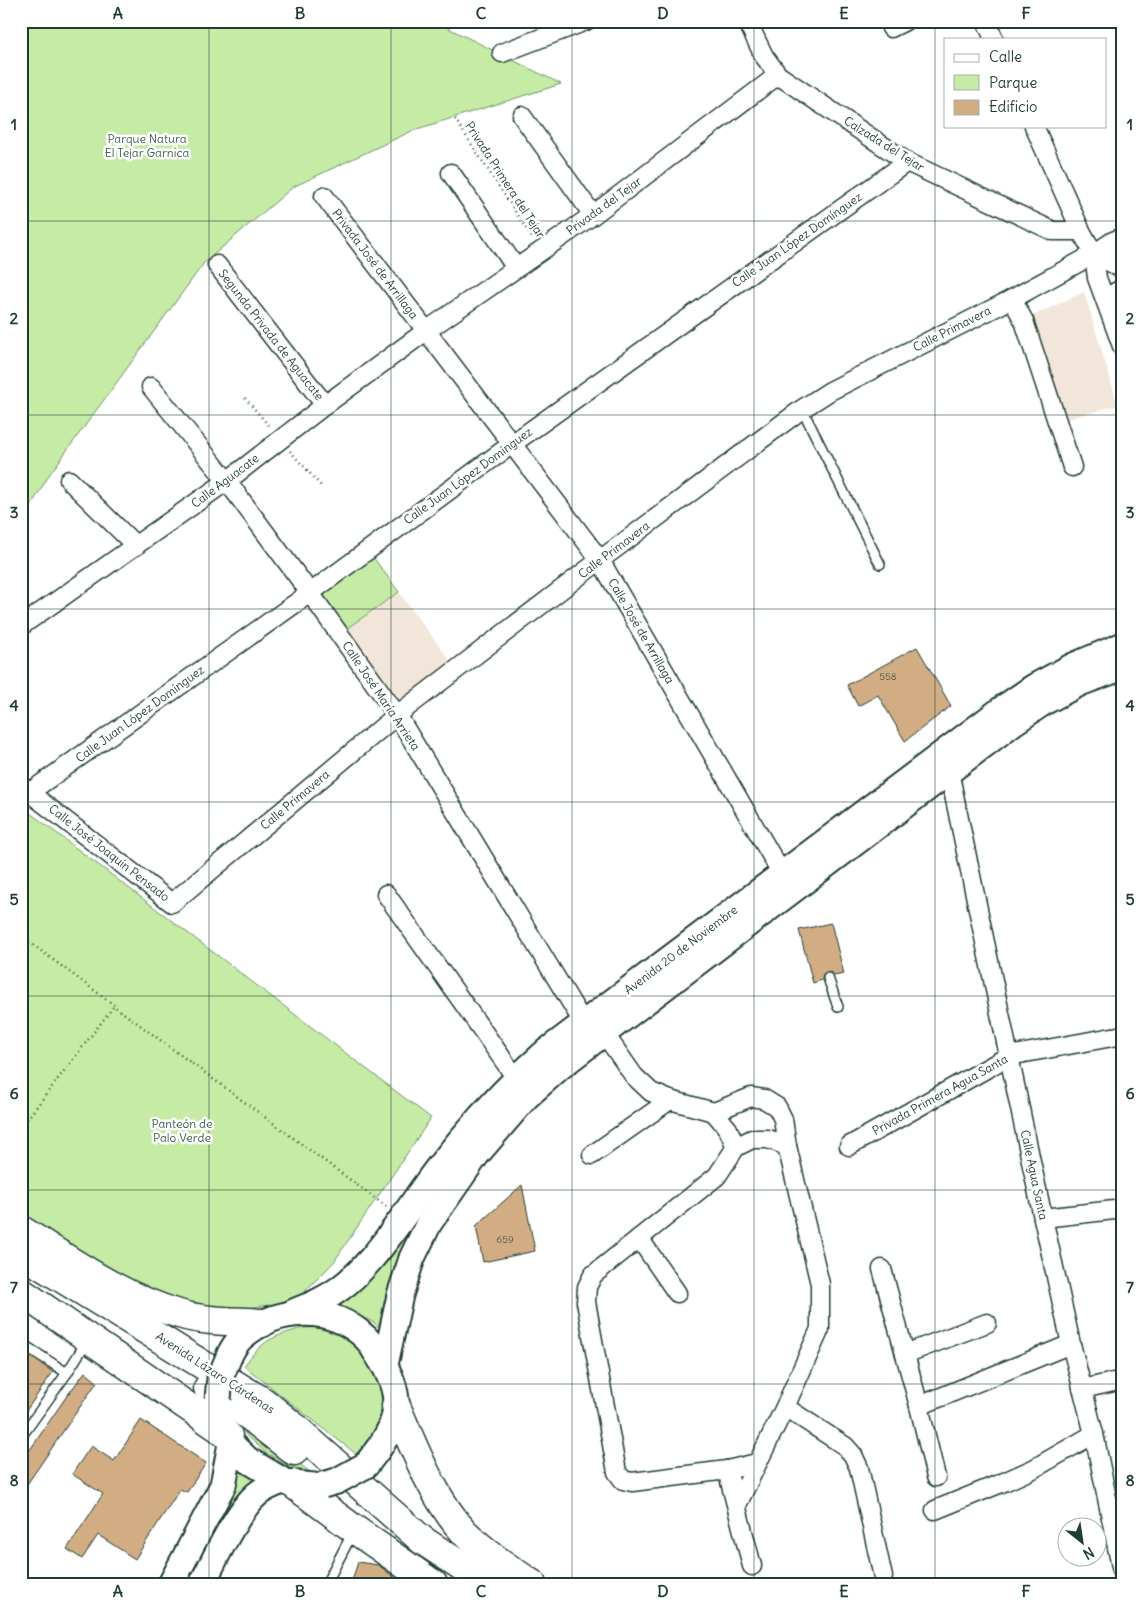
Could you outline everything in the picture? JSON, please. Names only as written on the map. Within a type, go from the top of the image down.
[{"type":"highway","points":[[21,1230],[106,1282],[150,1304],[188,1316],[213,1320],[262,1322]]},
{"type":"highway","name":"Avenida Lázaro Cárdenas","points":[[21,1254],[265,1402],[422,1540],[490,1584]]},
{"type":"highway","name":"Avenida Lázaro Cárdenas","points":[[21,1269],[252,1418],[281,1440],[412,1552],[460,1584]]},
{"type":"highway","points":[[21,1292],[218,1428],[229,1440]]},
{"type":"highway","points":[[396,1406],[422,1468],[464,1532],[491,1557],[532,1584]]},
{"type":"highway","points":[[288,1483],[433,1584]]},
{"type":"main road","name":"Avenida 20 de Noviembre","points":[[385,1365],[400,1295],[412,1258],[429,1223],[477,1154],[525,1098],[561,1066],[594,1029],[782,874],[1002,709],[1026,692],[1073,666],[1123,645]]},
{"type":"main road","name":"Avenida 20 de Noviembre","points":[[292,1313],[325,1299],[345,1284],[367,1262],[438,1168],[516,1078],[548,1051],[594,1029],[1044,702],[1080,683],[1123,667]]},
{"type":"main road","points":[[171,1584],[223,1485],[229,1440],[218,1400],[220,1378],[230,1354],[240,1339],[262,1322],[276,1316],[292,1313],[319,1313],[345,1322],[366,1339],[385,1365],[392,1382],[396,1406],[391,1429],[366,1465],[337,1481],[310,1486],[288,1483],[272,1485],[256,1494],[242,1511],[202,1584]]},
{"type":"main road","points":[[229,1440],[248,1460],[288,1483]]},
{"type":"street","points":[[502,53],[586,21]]},
{"type":"street","name":"Calzada del Tejar","points":[[748,21],[764,56],[778,75],[908,162],[1054,231],[1081,231]]},
{"type":"street","points":[[986,21],[994,38]]},
{"type":"street","name":"Privada del Tejar","points":[[426,331],[592,215],[778,75]]},
{"type":"street","points":[[522,116],[592,215]]},
{"type":"street","points":[[1035,128],[1081,231],[1094,254],[1097,278],[1123,349]]},
{"type":"street","name":"Calle Juan López Domínguez","points":[[26,789],[310,593],[512,444],[908,162]]},
{"type":"street","points":[[451,172],[516,268]]},
{"type":"street","name":"Privada José de Arrillaga","points":[[324,196],[426,331]]},
{"type":"street","name":"Calle Primavera","points":[[172,903],[397,715],[802,409],[830,391],[1012,299],[1094,254],[1113,241],[1123,238]]},
{"type":"street","name":"Calle Primavera","points":[[1094,254],[1123,251]]},
{"type":"street","points":[[1094,254],[1123,268]]},
{"type":"street","name":"Segunda Privada de Aguacate","points":[[217,265],[325,405]]},
{"type":"street","points":[[1108,304],[1114,293],[1123,288]]},
{"type":"street","points":[[1012,299],[1024,321],[1072,467]]},
{"type":"street","name":"Calle José de Arrillaga","points":[[426,331],[600,560],[782,874]]},
{"type":"street","name":"Calle Aguacate","points":[[21,626],[227,481],[325,405],[426,331]]},
{"type":"street","name":"Calle José María Arrieta","points":[[151,387],[227,481],[397,715],[594,1029],[634,1076],[651,1092],[670,1100],[714,1112]]},
{"type":"street","points":[[69,480],[136,546]]},
{"type":"street","name":"Calle Agua Santa","points":[[949,771],[1071,1344],[1094,1434],[1116,1504],[1123,1578]]},
{"type":"street","name":"Calle José Joaquín Pensado","points":[[26,789],[172,903]]},
{"type":"street","points":[[386,894],[516,1078]]},
{"type":"street","name":"Privada Primera Agua Santa","points":[[849,1146],[1009,1056],[1123,1035]]},
{"type":"street","points":[[736,1147],[728,1129],[714,1112],[751,1098],[764,1099],[777,1107],[783,1119],[787,1146],[820,1284],[820,1329],[786,1407],[737,1505]]},
{"type":"street","points":[[592,1155],[670,1100]]},
{"type":"street","points":[[757,1463],[727,1470],[632,1482],[623,1480],[617,1472],[586,1302],[587,1287],[592,1275],[717,1176],[736,1147],[752,1139],[768,1139],[787,1146]]},
{"type":"street","points":[[1043,1218],[1123,1209]]},
{"type":"street","points":[[639,1238],[677,1293]]},
{"type":"street","points":[[882,1269],[936,1477]]},
{"type":"street","points":[[905,1354],[987,1323]]},
{"type":"street","points":[[919,1406],[1071,1344]]},
{"type":"street","points":[[1082,1389],[1123,1380]]},
{"type":"street","points":[[786,1407],[844,1446],[853,1455],[859,1468],[883,1576]]},
{"type":"street","points":[[935,1510],[1026,1472],[1094,1434]]},
{"type":"street","points":[[727,1470],[752,1566]]},
{"type":"lane","points":[[802,409],[880,564]]},
{"type":"lane","points":[[828,978],[838,1007]]},
{"type":"lane","points":[[21,1437],[89,1339]]},
{"type":"lane","points":[[21,1343],[67,1373]]},
{"type":"lane","points":[[326,1584],[354,1529]]},
{"type":"path","name":"Privada Primera del Tejar","points":[[455,119],[541,251]]},
{"type":"path","points":[[21,936],[402,1218]]},
{"type":"path","points":[[21,1127],[114,1006]]},
{"type":"shaded area","points":[[1084,292],[1118,405],[1064,420],[1030,317]]},
{"type":"shaded area","points":[[399,592],[457,670],[394,718],[336,636]]},
{"type":"green space","name":"Parque Natura El Tejar Garnica","points":[[21,21],[434,21],[561,84],[414,130],[293,187],[204,263],[49,475],[21,523]]},
{"type":"green space","points":[[373,557],[399,592],[336,636],[312,602]]},
{"type":"green space","points":[[1123,652],[1123,658],[1070,680],[1020,707],[548,1067],[494,1120],[473,1145],[415,1228],[396,1283],[386,1334],[373,1322],[335,1305],[378,1269],[471,1144],[517,1092],[546,1065],[1018,703],[1044,688]]},
{"type":"green space","name":"Panteón de Palo Verde","points":[[21,806],[431,1118],[333,1263],[294,1302],[239,1309],[175,1305],[112,1277],[21,1217]]},
{"type":"green space","points":[[303,1328],[322,1328],[338,1334],[352,1343],[372,1367],[379,1382],[380,1414],[375,1430],[356,1454],[244,1366],[250,1357],[269,1340]]},
{"type":"green space","points":[[232,1411],[310,1472],[287,1466],[265,1452],[246,1435]]},
{"type":"green space","points":[[237,1465],[255,1482],[192,1584],[178,1584]]},
{"type":"building","points":[[917,647],[951,706],[905,741],[878,695],[858,706],[847,685]]},
{"type":"building","points":[[831,923],[844,974],[834,976],[832,973],[826,972],[823,974],[822,980],[813,983],[799,930]]},
{"type":"building","points":[[522,1185],[535,1251],[483,1262],[476,1226]]},
{"type":"building","points":[[31,1357],[53,1372],[21,1418],[21,1372]]},
{"type":"building","points":[[85,1372],[97,1382],[21,1493],[21,1463]]},
{"type":"building","points":[[141,1420],[206,1463],[187,1492],[180,1489],[135,1559],[98,1535],[82,1559],[67,1549],[103,1494],[72,1474],[91,1446],[114,1461]]},
{"type":"building","points":[[358,1562],[378,1565],[404,1584],[351,1584]]}]
